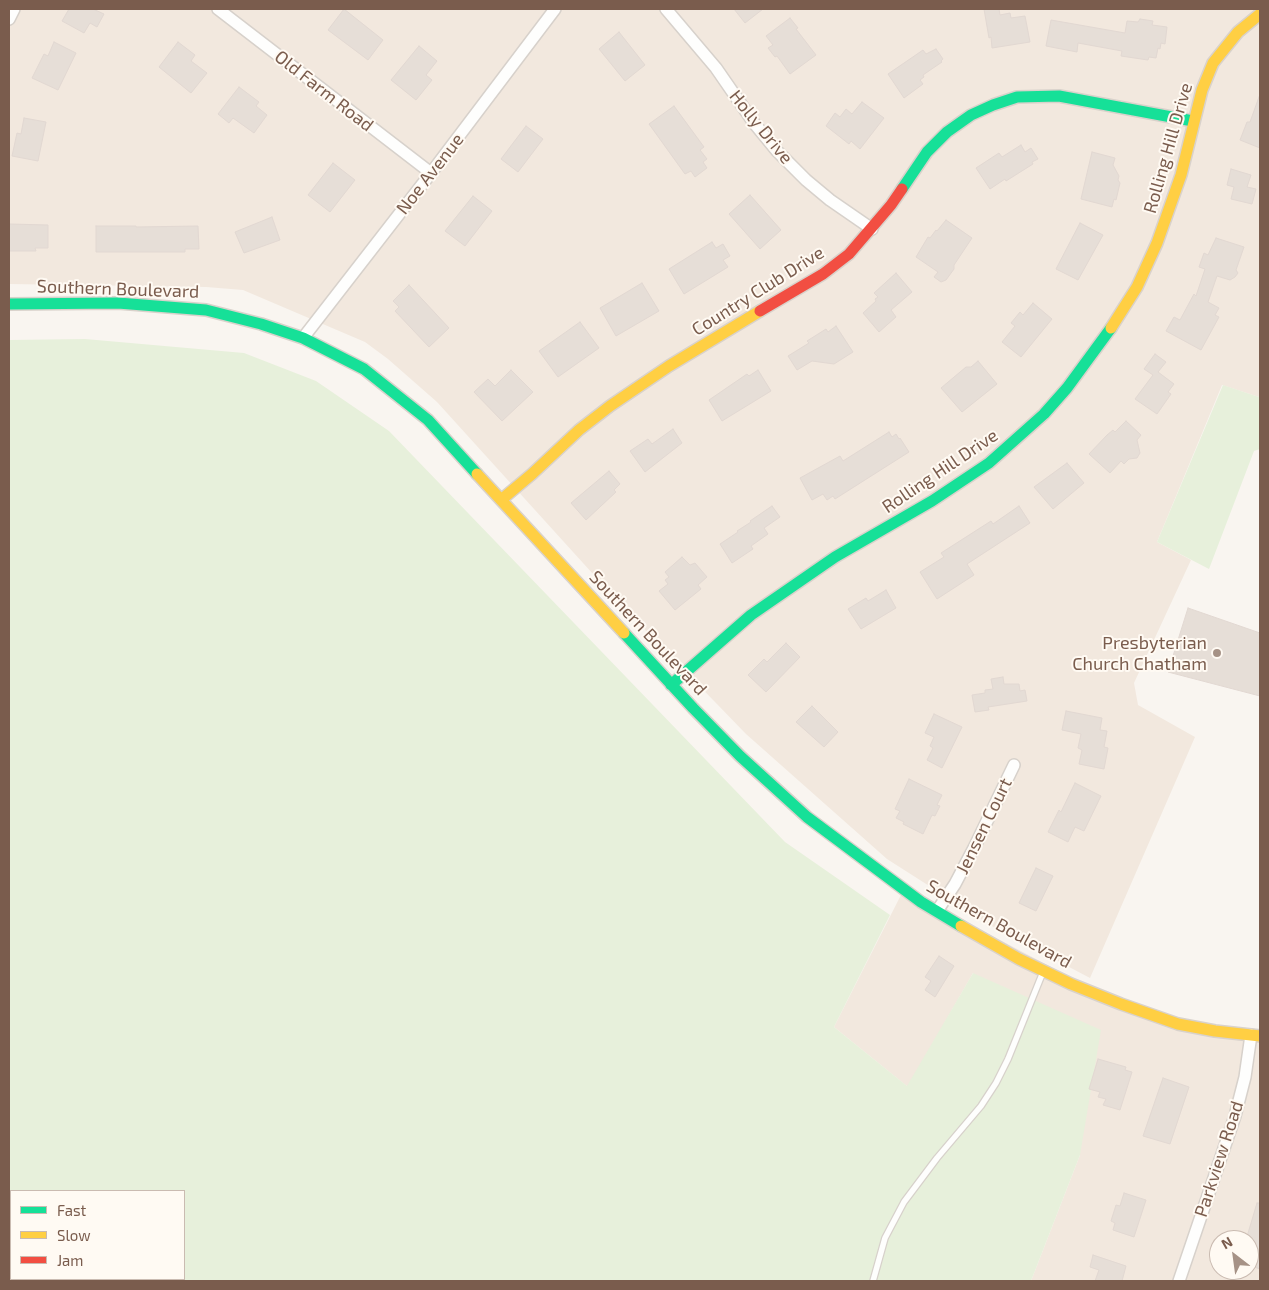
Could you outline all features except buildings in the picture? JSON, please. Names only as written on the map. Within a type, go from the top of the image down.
[{"type":"street","points":[[9,19],[14,9]]},
{"type":"street","name":"Old Farm Road","points":[[218,9],[431,173]]},
{"type":"street","name":"Noe Avenue","points":[[303,338],[555,9]]},
{"type":"street","name":"Holly Drive","points":[[666,9],[716,68],[754,123],[777,151],[806,180],[830,200],[872,229]]},
{"type":"street","name":"Rolling Hill Drive","points":[[671,685],[751,615],[836,557],[965,480],[1007,448],[1044,414],[1091,358],[1122,313],[1137,287],[1157,244],[1168,214],[1181,175],[1202,90],[1214,63],[1238,32],[1260,14]]},
{"type":"street","name":"Country Club Drive","points":[[501,500],[579,430],[610,406],[678,361],[823,274],[849,254],[891,205],[913,171],[939,140],[971,115],[1017,97],[1059,96],[1193,121]]},
{"type":"street","name":"Southern Boulevard","points":[[9,304],[118,303],[206,310],[261,324],[303,338],[364,370],[428,420],[671,685],[740,756],[793,805],[862,859],[965,929],[1078,987],[1146,1014],[1178,1024],[1215,1031],[1256,1035]]},
{"type":"street","name":"Jensen Court","points":[[937,911],[955,884],[1014,765]]},
{"type":"street","name":"Parkview Road","points":[[1179,1281],[1235,1116],[1256,1035]]},
{"type":"lane","points":[[873,1281],[885,1238],[904,1202],[937,1158],[981,1106],[996,1083],[1008,1059],[1044,970]]},
{"type":"shaded area","points":[[9,9],[1260,9],[1260,395],[1259,397],[1222,385],[1157,542],[1191,560],[1134,683],[1138,705],[1195,737],[1090,978],[995,928],[887,859],[746,734],[622,606],[437,402],[388,359],[365,342],[243,290],[206,287],[9,284]]},
{"type":"shaded area","points":[[904,889],[1121,1004],[1260,1036],[1260,1281],[1031,1281],[1080,1155],[973,973],[908,1087],[834,1027]]},
{"type":"green space","points":[[85,339],[244,353],[316,381],[389,431],[785,842],[890,915],[834,1027],[907,1086],[973,973],[1101,1030],[1080,1155],[1031,1281],[9,1281],[9,340]]},
{"type":"green space","points":[[1223,385],[1259,397],[1260,395],[1260,449],[1254,451],[1209,569],[1157,542]]},
{"type":"traffic: fast","points":[[902,189],[927,152],[947,132],[971,115],[1017,97],[1059,96],[1193,121]]},
{"type":"traffic: fast","points":[[9,304],[118,303],[206,310],[261,324],[303,338],[364,369],[428,420],[477,474]]},
{"type":"traffic: fast","points":[[671,685],[751,615],[835,557],[932,501],[989,463],[1044,414],[1067,388],[1111,328]]},
{"type":"traffic: fast","points":[[624,633],[740,756],[807,817],[921,902],[961,926]]},
{"type":"traffic: slow","points":[[1111,328],[1137,287],[1157,243],[1181,175],[1202,90],[1213,63],[1238,32],[1260,14]]},
{"type":"traffic: slow","points":[[501,500],[579,430],[610,406],[669,366],[760,311]]},
{"type":"traffic: slow","points":[[477,474],[624,633]]},
{"type":"traffic: slow","points":[[961,926],[1019,959],[1071,984],[1121,1004],[1178,1024],[1215,1031],[1260,1036]]},
{"type":"traffic: jam","points":[[760,311],[823,274],[849,254],[891,205],[902,189]]},
{"type":"place","name":"Presbyterian Church Chatham","points":[[1217,653]]}]
